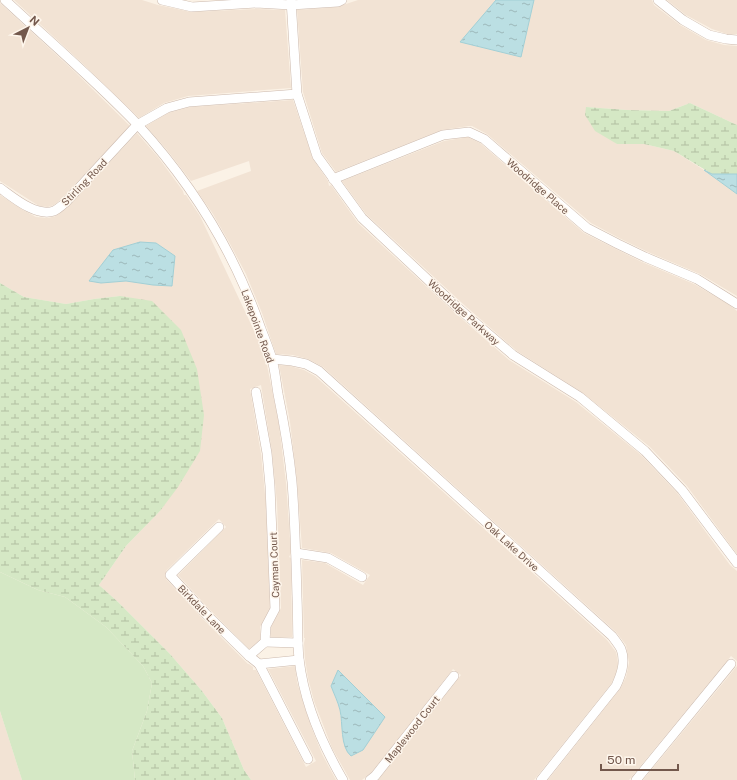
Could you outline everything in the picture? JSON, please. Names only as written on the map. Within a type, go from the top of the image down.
[{"type":"street","name":"Lakepointe Road","points":[[5,0],[84,72],[137,125],[162,154],[188,188],[208,218],[224,245],[240,278],[256,315],[272,359],[284,423],[292,482],[296,553],[298,643],[299,660],[303,680],[309,703],[327,751],[343,780]]},
{"type":"street","points":[[162,0],[192,6],[291,2],[338,2],[342,0]]},
{"type":"street","points":[[658,0],[683,20],[709,35],[737,40]]},
{"type":"street","name":"Woodridge Parkway","points":[[291,2],[297,94],[317,156],[362,218],[458,308],[513,355],[580,397],[645,451],[682,490],[737,563]]},
{"type":"street","name":"Stirling Road","points":[[0,188],[26,206],[37,211],[48,212],[56,210],[65,203],[137,125],[167,108],[189,102],[297,94]]},
{"type":"street","name":"Woodridge Place","points":[[333,178],[443,136],[469,132],[484,138],[587,228],[645,257],[697,279],[737,304]]},
{"type":"street","name":"Oak Lake Drive","points":[[272,359],[306,364],[319,372],[612,636],[621,649],[623,662],[621,675],[616,686],[541,780]]},
{"type":"street","name":"Cayman Court","points":[[256,392],[267,453],[270,486],[275,609],[266,626],[265,642]]},
{"type":"street","name":"Birkdale Lane","points":[[219,527],[170,575],[248,656]]},
{"type":"street","points":[[296,553],[328,558],[362,577]]},
{"type":"street","points":[[298,643],[265,642],[248,656],[259,664],[308,759]]},
{"type":"street","points":[[259,664],[299,660]]},
{"type":"street","points":[[636,780],[731,664]]},
{"type":"street","name":"Maplewood Court","points":[[370,780],[376,776],[454,676]]},
{"type":"shaded area","points":[[14,0],[142,0],[191,12],[256,9],[285,10],[291,88],[188,96],[164,103],[139,118]]},
{"type":"shaded area","points":[[358,0],[496,0],[494,3],[521,56],[534,0],[652,0],[654,5],[680,25],[706,40],[724,45],[737,46],[737,125],[690,103],[669,111],[586,107],[617,144],[644,144],[674,151],[704,170],[737,194],[737,296],[700,274],[648,252],[591,223],[487,134],[472,126],[442,130],[336,172],[322,153],[303,92],[297,10],[337,7]]},
{"type":"shaded area","points":[[667,0],[737,0],[737,34],[727,34],[712,29],[686,15]]},
{"type":"shaded area","points":[[0,3],[74,71],[130,126],[61,199],[54,205],[48,207],[39,206],[0,181]]},
{"type":"shaded area","points":[[293,100],[313,159],[328,181],[329,186],[331,185],[358,223],[454,312],[509,360],[576,402],[641,455],[678,494],[730,565],[737,571],[737,661],[731,656],[629,780],[548,780],[620,689],[626,677],[629,663],[626,645],[616,632],[323,367],[308,359],[293,355],[276,354],[262,313],[246,274],[213,214],[197,191],[251,171],[249,161],[191,181],[146,126],[168,113],[190,107]]},
{"type":"shaded area","points":[[137,133],[158,157],[200,216],[259,341],[266,360],[265,364],[267,365],[279,425],[286,483],[291,553],[289,557],[291,558],[292,637],[271,637],[271,627],[281,608],[277,503],[272,452],[261,385],[250,389],[261,454],[266,504],[270,609],[260,627],[260,640],[249,649],[178,575],[226,527],[219,519],[166,571],[166,579],[202,618],[248,664],[253,667],[253,670],[256,670],[306,767],[316,761],[268,669],[295,666],[297,682],[312,729],[322,754],[336,780],[251,780],[244,770],[222,718],[202,691],[170,654],[99,585],[126,546],[160,511],[120,296],[66,304],[24,297],[0,283],[0,195],[36,217],[48,218],[56,216],[68,207]],"holes":[[[156,243],[175,256],[172,286],[126,281],[101,283]]]},
{"type":"shaded area","points":[[468,137],[480,143],[584,233],[642,262],[694,284],[737,311],[737,554],[687,486],[650,447],[583,393],[517,351],[462,303],[366,214],[342,181],[444,141]]},
{"type":"shaded area","points":[[279,365],[304,370],[315,376],[607,640],[616,652],[618,663],[616,674],[611,684],[534,780],[378,780],[461,675],[453,669],[372,772],[362,780],[350,780],[332,748],[314,701],[308,678],[304,643],[302,560],[325,563],[363,585],[370,575],[331,553],[302,548],[297,481],[290,422]],"holes":[[[331,686],[363,750],[342,732],[340,710]]]},
{"type":"shaded area","points":[[737,666],[737,780],[643,780]]},
{"type":"shaded area","points":[[0,711],[22,780],[0,780]]},
{"type":"green space","points":[[690,103],[737,125],[737,174],[712,174],[674,151],[644,144],[617,144],[595,131],[585,115],[586,107],[669,111]]},
{"type":"green space","points":[[0,283],[24,297],[66,304],[120,296],[152,301],[181,330],[197,369],[204,415],[200,451],[178,487],[160,511],[126,546],[99,585],[170,654],[202,691],[222,718],[244,770],[251,780],[135,780],[132,751],[147,711],[152,683],[143,666],[106,627],[65,597],[38,590],[0,572]]},
{"type":"green space","points":[[0,572],[38,590],[65,597],[106,627],[143,666],[152,683],[147,711],[132,751],[135,780],[22,780],[0,711]]},
{"type":"water","points":[[496,0],[534,0],[521,57],[460,42]]},
{"type":"water","points":[[704,170],[712,174],[737,174],[737,194]]},
{"type":"water","points":[[140,242],[156,243],[175,256],[172,286],[126,281],[101,283],[89,281],[113,250]]},
{"type":"water","points":[[338,670],[385,717],[363,750],[351,756],[347,752],[343,741],[340,710],[331,686]]}]
